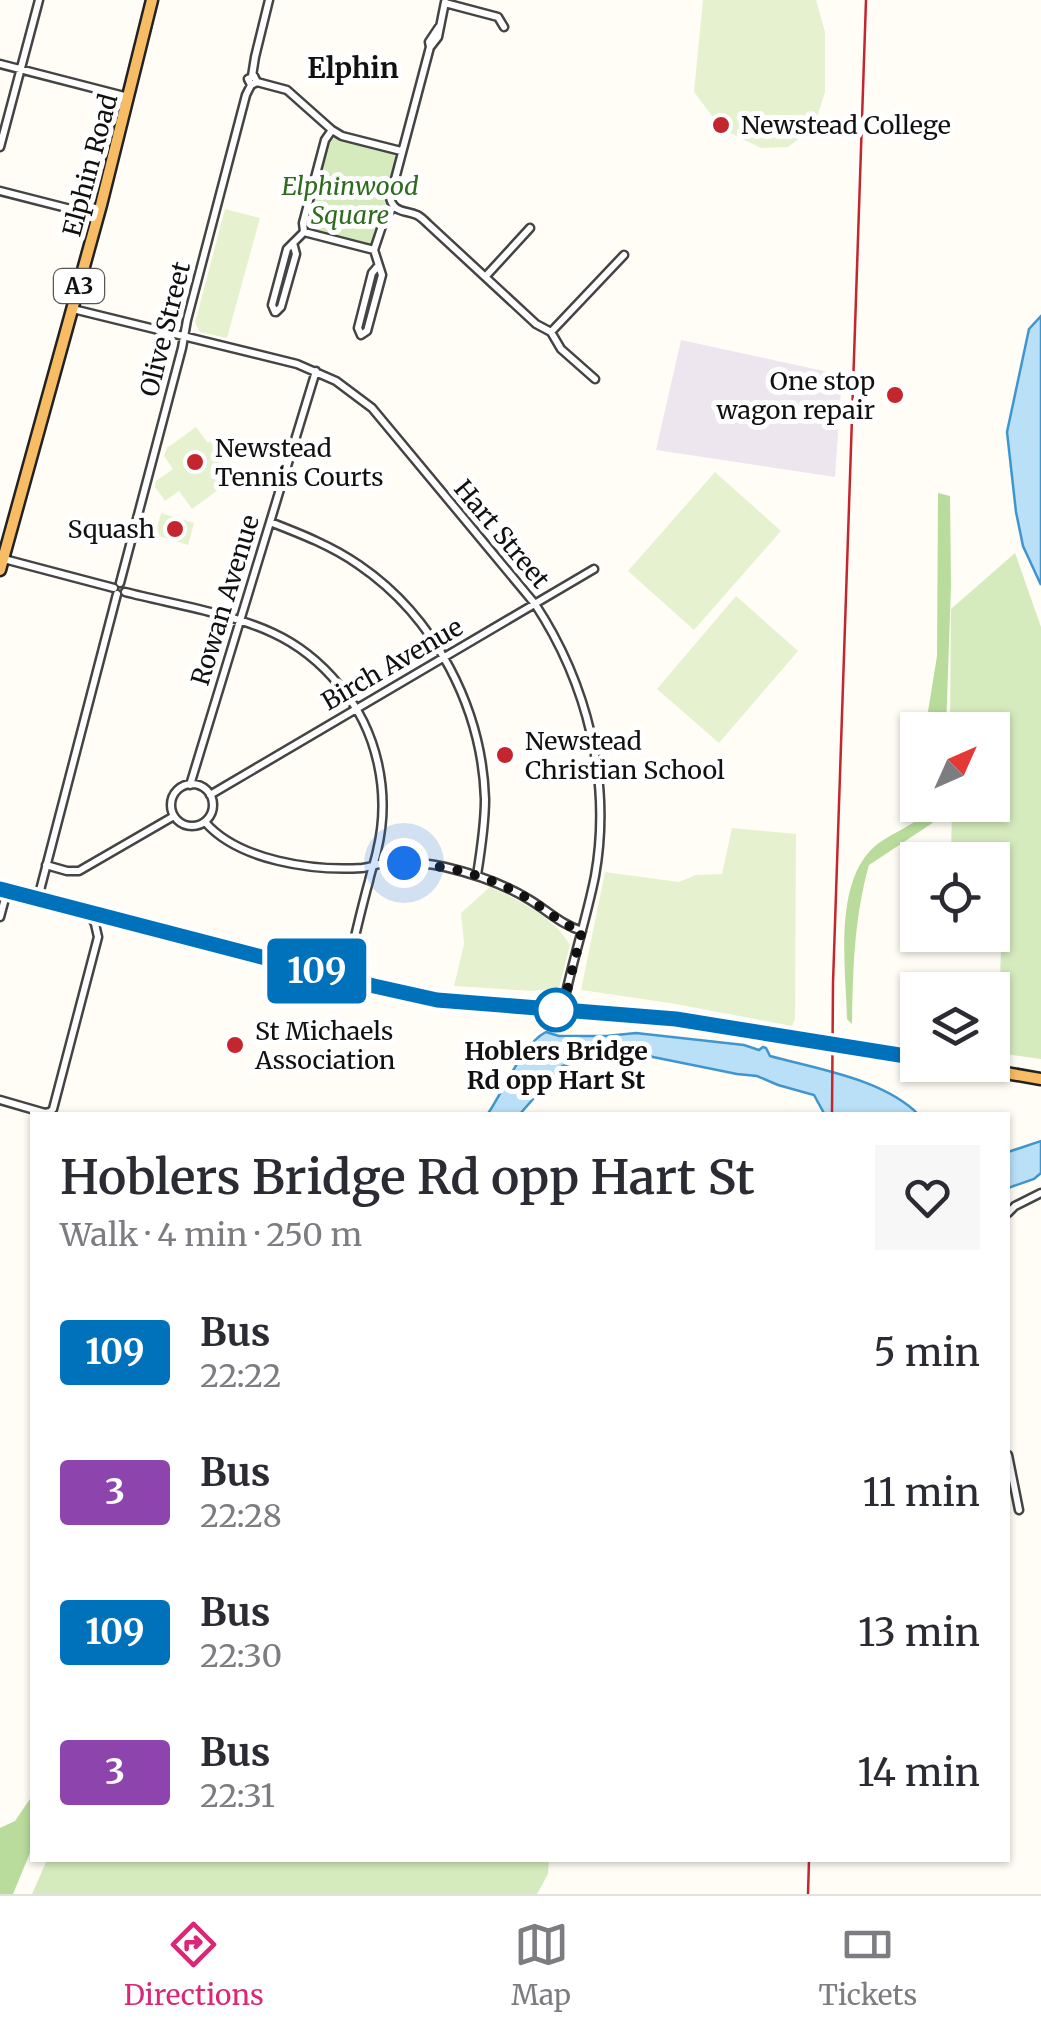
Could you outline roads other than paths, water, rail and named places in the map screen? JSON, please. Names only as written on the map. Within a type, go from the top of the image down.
[{"type":"highway","name":"Elphin Road","points":[[2,564],[98,216],[152,0]]},
{"type":"highway","points":[[4,890],[437,1000],[676,1019],[900,1055]]},
{"type":"highway","points":[[1010,1074],[1038,1079]]},
{"type":"street","points":[[0,147],[39,0]]},
{"type":"street","name":"Olive Street","points":[[38,899],[246,95],[253,81],[254,56],[270,0]]},
{"type":"street","points":[[393,208],[390,198],[431,37],[440,27],[445,2],[498,17],[504,27]]},
{"type":"street","points":[[498,17],[508,10]]},
{"type":"street","points":[[0,64],[129,98]]},
{"type":"street","points":[[253,81],[286,90],[342,136],[402,152]]},
{"type":"street","points":[[293,244],[296,254],[281,307],[275,312],[272,305],[287,249],[304,232],[325,140],[332,130]]},
{"type":"street","points":[[0,191],[98,216]]},
{"type":"street","points":[[378,266],[372,273],[358,328],[361,335],[367,330],[382,275],[374,250],[386,214],[393,208]]},
{"type":"street","points":[[393,208],[418,216],[536,324],[551,332],[561,349],[596,379]]},
{"type":"street","points":[[486,276],[530,228]]},
{"type":"street","points":[[304,232],[374,250]]},
{"type":"street","points":[[551,332],[624,255]]},
{"type":"street","name":"Hart Street","points":[[73,309],[297,364],[351,390],[372,408],[535,604],[554,633],[583,701],[598,774],[600,831],[596,864],[562,1011]]},
{"type":"street","name":"Rowan Avenue","points":[[190,785],[316,370]]},
{"type":"street","points":[[270,522],[320,542],[362,567],[403,602],[444,657],[468,709],[482,770],[484,830],[477,875]]},
{"type":"street","points":[[2,564],[239,620],[277,634],[310,655],[334,679],[356,708],[374,749],[382,782],[380,835],[345,978]]},
{"type":"street","name":"Birch Avenue","points":[[210,795],[594,570]]},
{"type":"street","points":[[190,785],[202,787],[213,806],[209,818],[199,825],[185,825],[172,810],[178,790],[190,785]]},
{"type":"street","points":[[46,864],[79,871],[174,816]]},
{"type":"street","points":[[205,822],[224,838],[276,860],[326,868],[428,864],[477,875],[507,887],[568,927],[582,931]]},
{"type":"street","points":[[0,917],[4,890]]},
{"type":"street","points":[[50,1112],[98,937],[89,912]]},
{"type":"street","points":[[0,1100],[42,1112]]},
{"type":"street","points":[[1010,1211],[1041,1193]]},
{"type":"street","points":[[1010,1467],[1018,1510]]},
{"type":"water","points":[[1041,316],[1041,585],[1023,546],[1007,432],[1029,329]]},
{"type":"water","points":[[546,1032],[559,1036],[636,1033],[759,1050],[763,1047],[770,1056],[888,1092],[915,1112],[823,1112],[814,1095],[757,1076],[648,1056],[624,1056],[562,1066],[522,1112],[489,1112],[521,1057]]},
{"type":"water","points":[[1041,1141],[1041,1173],[1010,1187],[1010,1151]]},
{"type":"railway","points":[[832,1112],[866,0]]},
{"type":"railway","points":[[808,1894],[809,1862]]},
{"type":"place","name":"Newstead College","points":[[721,125]]},
{"type":"place","name":"One stop wagon repair","points":[[895,395]]},
{"type":"place","name":"Newstead Tennis Courts","points":[[195,462]]},
{"type":"place","name":"Squash","points":[[175,529]]},
{"type":"place","name":"Newstead Christian School","points":[[505,755]]},
{"type":"place","name":"Hoblers Bridge Rd opp Hart St","points":[[556,1010]]},
{"type":"place","name":"St Michaels Association","points":[[235,1045]]},
{"type":"district","name":"Elphin","points":[[353,68]]},
{"type":"park label","name":"Elphinwood Square","points":[[350,200]]}]
